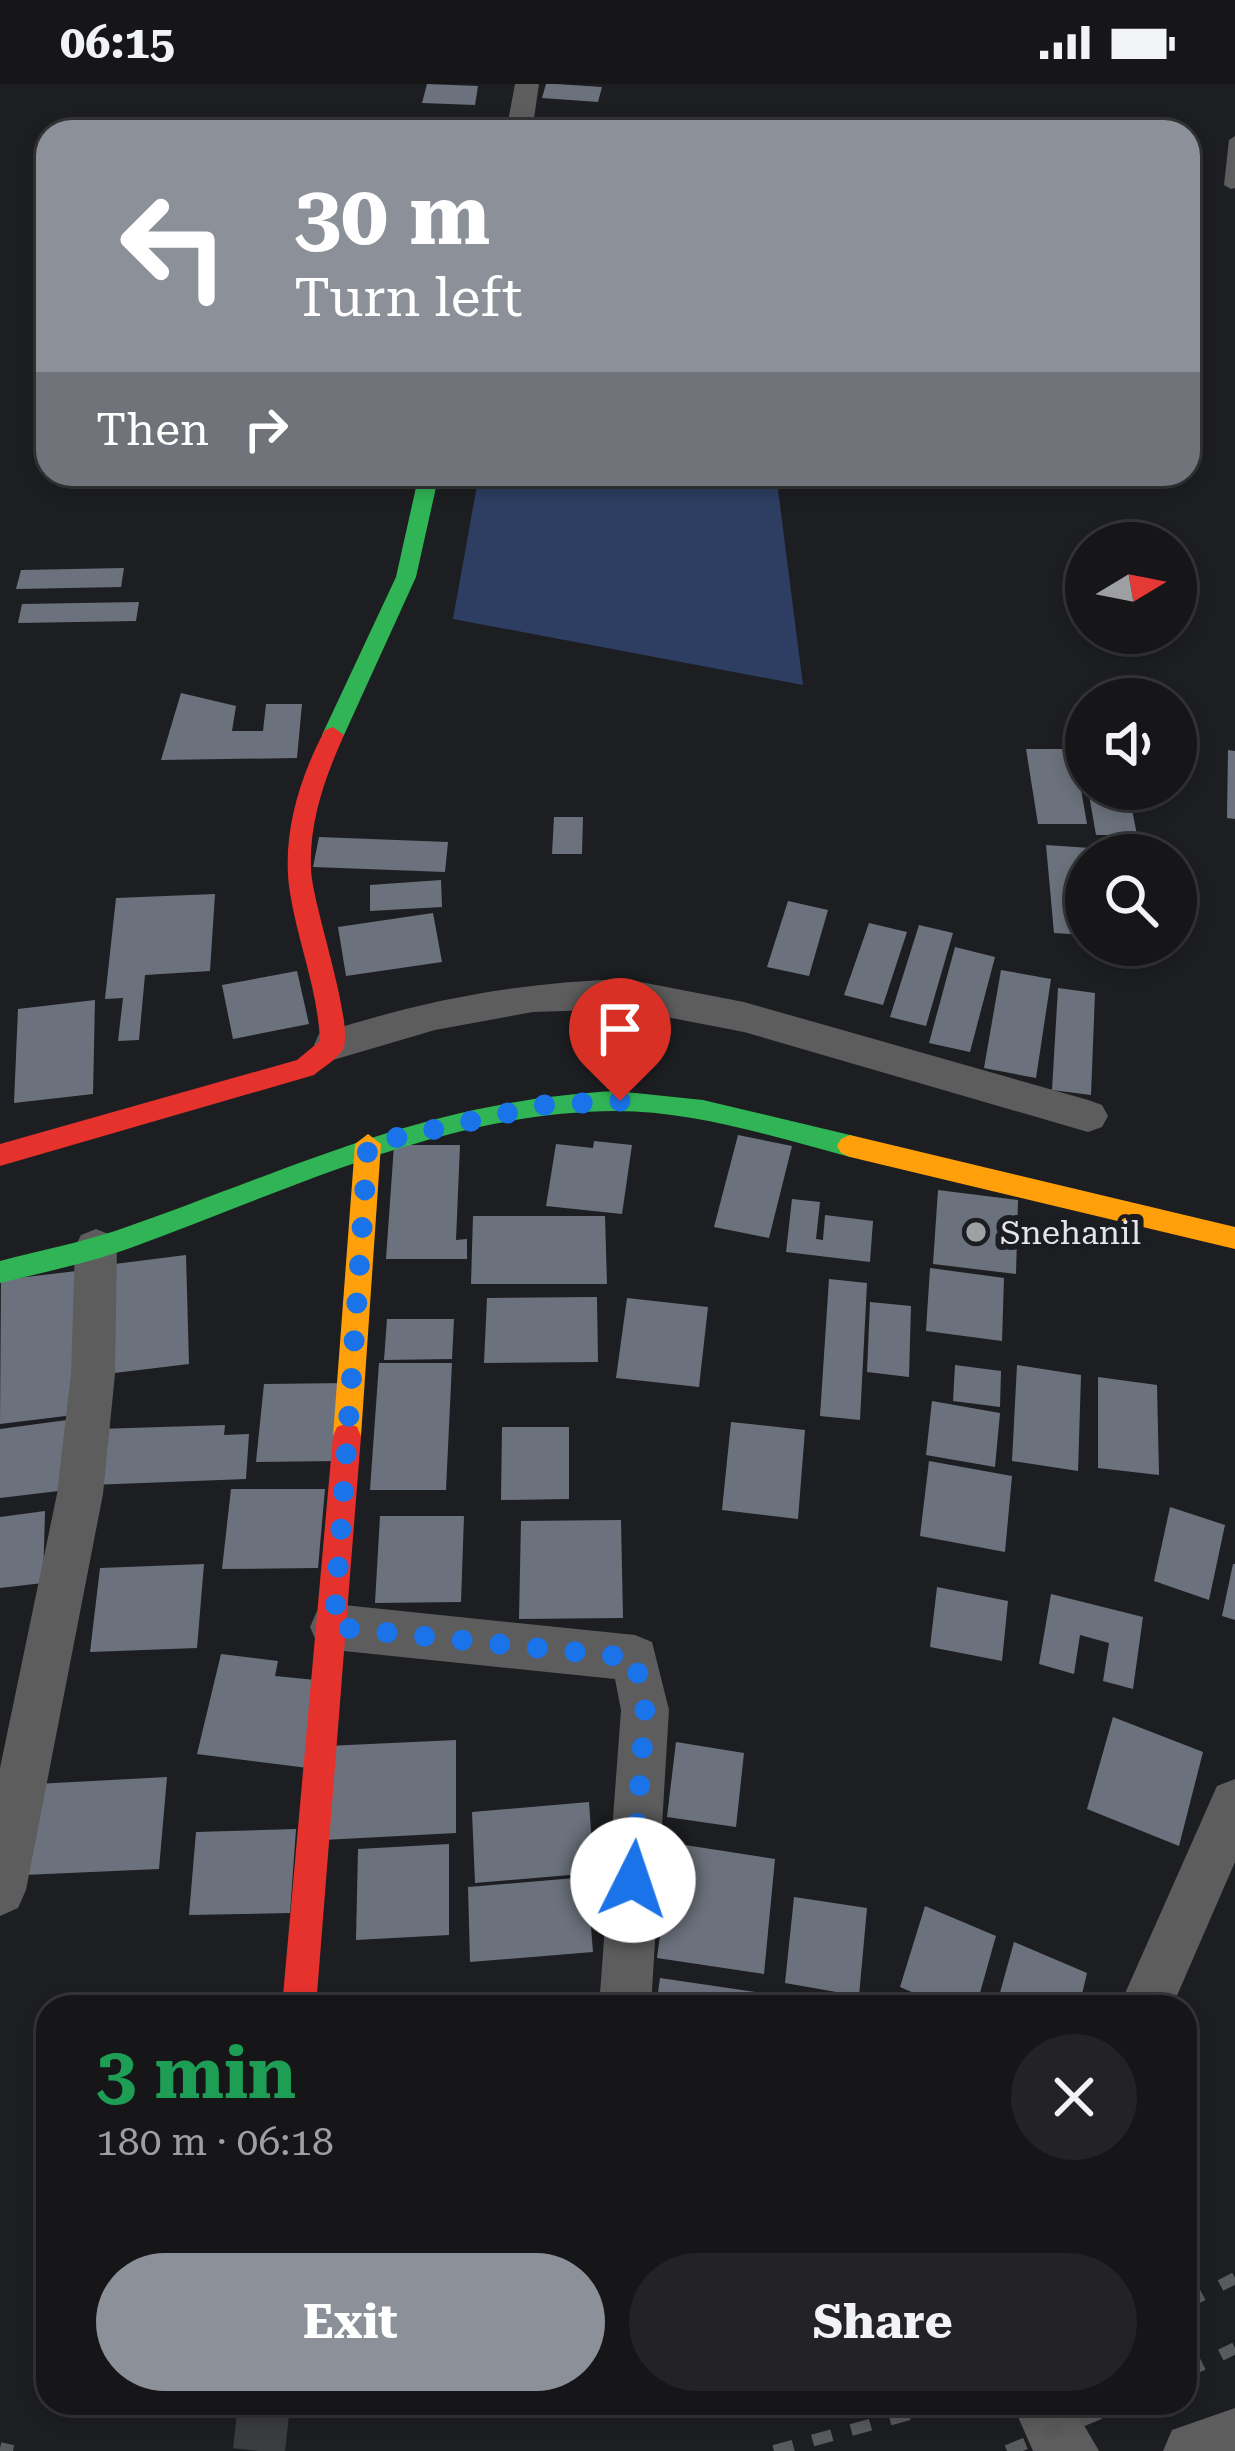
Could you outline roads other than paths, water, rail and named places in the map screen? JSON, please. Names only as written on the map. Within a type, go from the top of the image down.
[{"type":"street","points":[[520,120],[527,84]]},
{"type":"street","points":[[333,1045],[336,1012],[304,903],[299,842],[312,785],[413,570],[427,486]]},
{"type":"street","points":[[0,1155],[304,1068],[333,1045],[435,1015],[533,997],[625,994],[744,1017],[1088,1116]]},
{"type":"street","points":[[0,1272],[96,1246],[368,1144],[544,1105],[620,1101],[738,1119],[1235,1238]]},
{"type":"street","points":[[300,1995],[334,1627],[368,1144]]},
{"type":"street","points":[[0,1889],[80,1494],[93,1374],[96,1246]]},
{"type":"street","points":[[334,1627],[635,1658],[645,1711],[626,1995]]},
{"type":"street","points":[[1149,1995],[1235,1804]]},
{"type":"street","points":[[1048,2415],[1069,2451]]},
{"type":"street","points":[[1193,2451],[1235,2438]]},
{"type":"lane","points":[[1231,184],[1235,140]]},
{"type":"tunnel","points":[[259,2451],[263,2415]]},
{"type":"railway","points":[[1197,2298],[1235,2278]]},
{"type":"railway","points":[[1197,2367],[1235,2348]]},
{"type":"railway","points":[[774,2451],[906,2415]]},
{"type":"railway","points":[[1007,2451],[1096,2415]]},
{"type":"railway","points":[[0,2448],[13,2451]]},
{"type":"place","name":"Snehanil","points":[[976,1232]]}]
